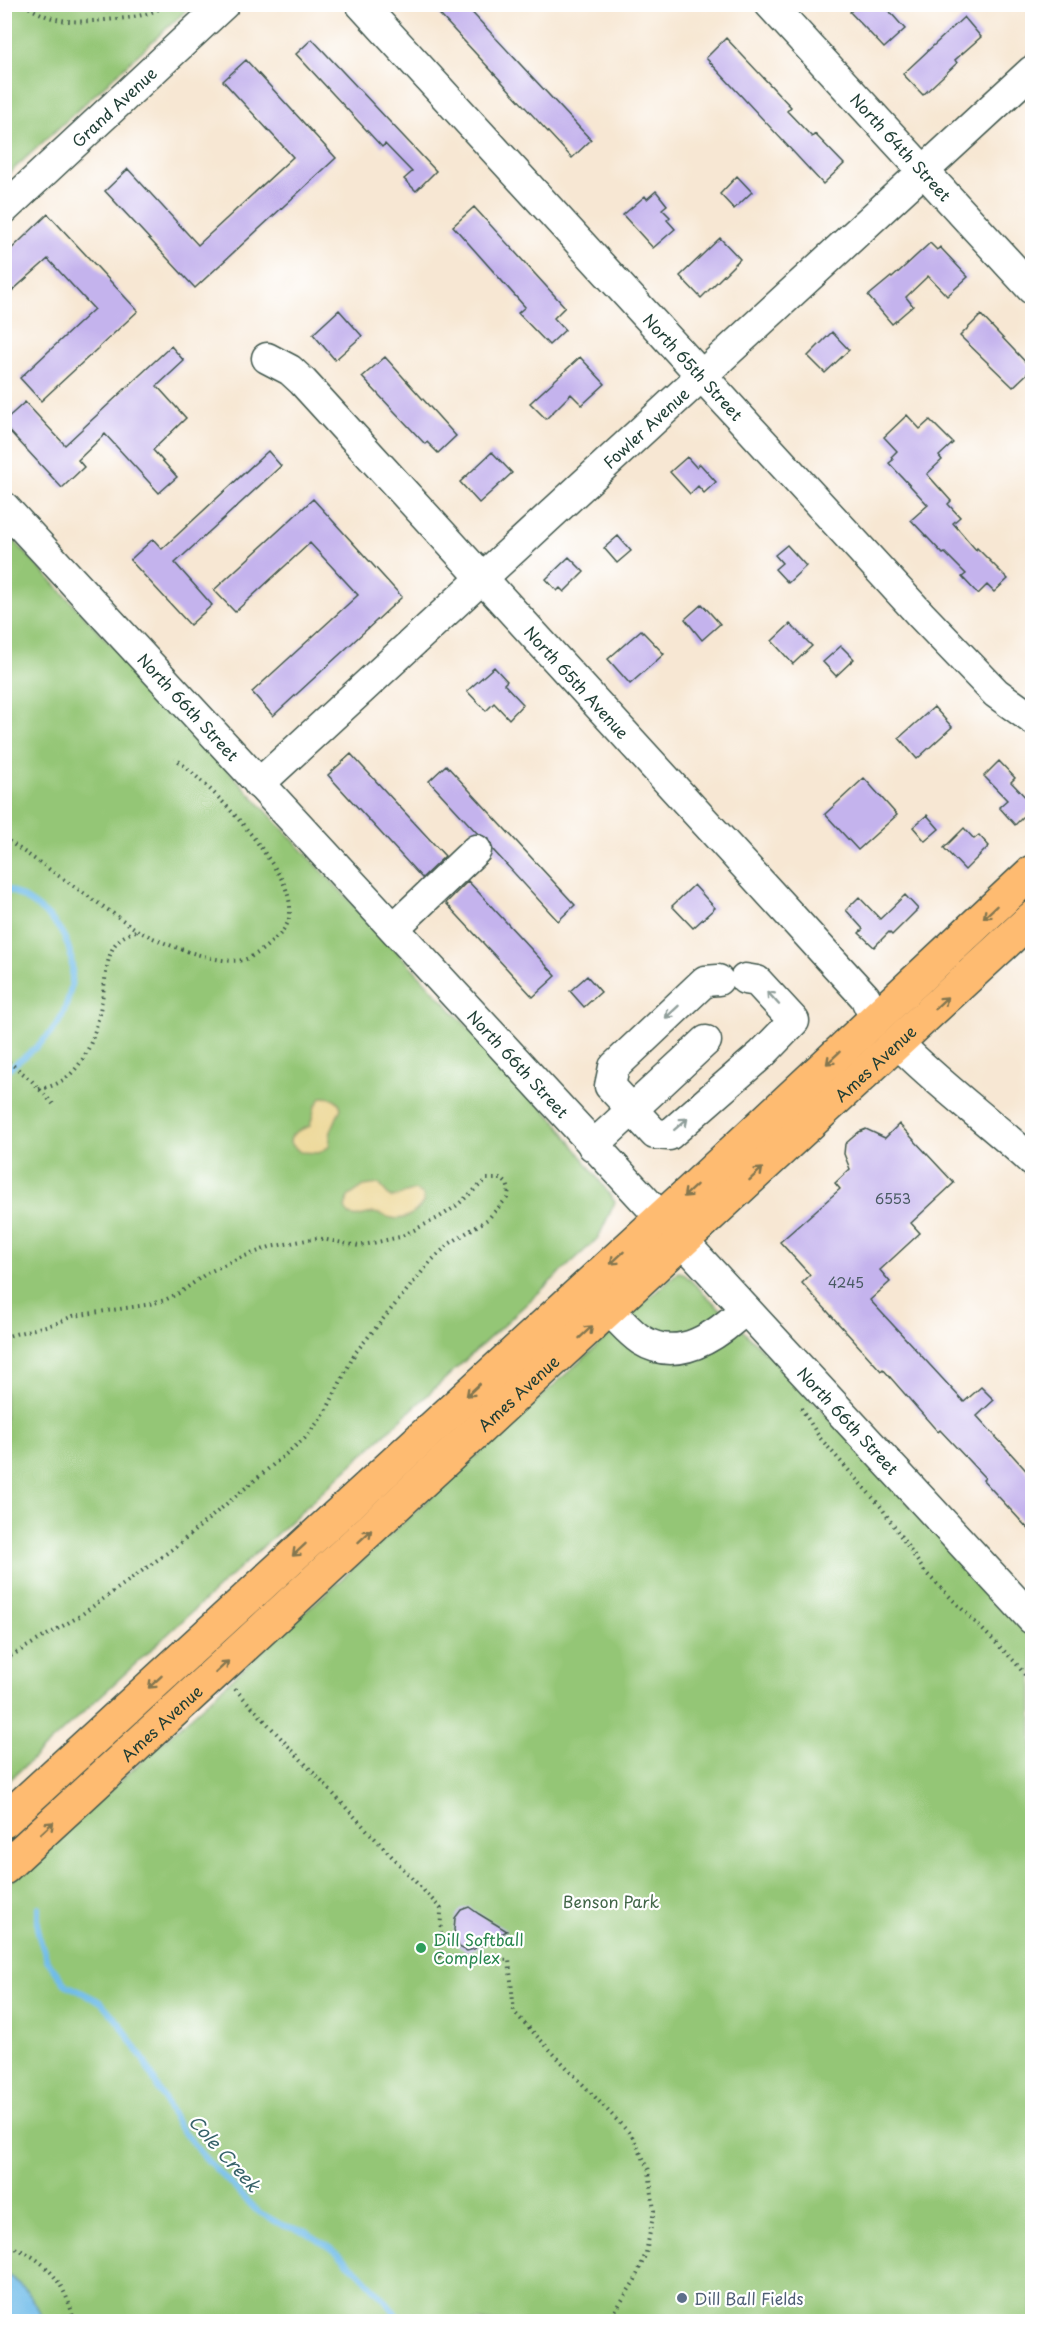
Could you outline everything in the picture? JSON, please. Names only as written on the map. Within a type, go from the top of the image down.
[{"type":"main road","name":"Ames Avenue","points":[[4,1821],[876,1019],[1032,872]]},
{"type":"main road","name":"Ames Avenue","points":[[4,1868],[610,1311],[1032,918]]},
{"type":"street","name":"Grand Avenue","points":[[4,209],[224,4]]},
{"type":"street","name":"North 65th Street","points":[[361,4],[974,670],[996,693],[1032,719]]},
{"type":"street","name":"North 64th Street","points":[[770,4],[1032,288]]},
{"type":"street","name":"Fowler Avenue","points":[[259,783],[1032,71]]},
{"type":"street","name":"North 65th Avenue","points":[[267,358],[290,370],[303,382],[865,997],[876,1019]]},
{"type":"street","name":"North 66th Street","points":[[4,507],[1032,1619]]},
{"type":"street","points":[[394,928],[476,850]]},
{"type":"street","points":[[732,979],[757,981],[794,1021],[762,1054],[669,1134],[654,1134],[631,1110],[610,1086],[615,1067],[705,981],[732,979]]},
{"type":"street","points":[[593,1146],[706,1041]]},
{"type":"street","points":[[898,1043],[924,1069],[1000,1131],[1032,1161]]},
{"type":"street","points":[[610,1311],[643,1341],[659,1347],[675,1349],[695,1345],[710,1338],[745,1309]]},
{"type":"path","points":[[24,4],[60,21],[81,23],[143,17],[168,4]]},
{"type":"path","points":[[4,838],[137,930],[158,942],[227,960],[244,960],[280,935],[288,925],[291,912],[285,886],[258,842],[196,776],[175,758]]},
{"type":"path","points":[[39,1089],[58,1084],[80,1066],[97,1022],[113,947],[126,935],[137,930]]},
{"type":"path","points":[[4,1058],[31,1080],[53,1104]]},
{"type":"path","points":[[4,1337],[73,1316],[165,1300],[182,1292],[207,1273],[270,1247],[317,1238],[359,1246],[400,1237],[455,1207],[487,1179],[502,1179],[509,1190],[507,1198],[498,1210],[448,1244],[430,1261],[355,1353],[325,1413],[305,1438],[174,1548],[78,1617],[4,1660]]},
{"type":"path","points":[[798,1403],[820,1438],[881,1507],[925,1572],[1015,1662],[1032,1684]]},
{"type":"path","points":[[228,1682],[441,1910],[440,1957],[510,1960],[514,2012],[632,2136],[649,2170],[654,2211],[646,2253],[635,2280],[612,2316]]},
{"type":"path","points":[[4,2245],[15,2247],[51,2271],[68,2297],[74,2322]]},
{"type":"green space","points":[[5,4],[192,4],[192,5],[5,177]]},
{"type":"green space","points":[[5,531],[559,1125],[615,1202],[598,1238],[5,1784]]},
{"type":"green space","name":"Benson Park","points":[[678,1272],[683,1273],[798,1384],[1032,1637],[1032,2321],[5,2322],[5,1886]]},
{"type":"sand","points":[[322,1097],[334,1099],[341,1108],[331,1131],[329,1146],[319,1153],[300,1152],[290,1143],[292,1136],[310,1126],[315,1106]]},
{"type":"sand","points":[[379,1184],[391,1198],[415,1190],[423,1195],[424,1201],[414,1212],[397,1219],[373,1213],[349,1215],[345,1208],[348,1197],[364,1186]]},
{"type":"water","points":[[5,2274],[18,2282],[29,2294],[42,2321],[5,2321]]},
{"type":"building","points":[[430,4],[464,4],[591,140],[572,158]]},
{"type":"building","points":[[858,4],[883,4],[905,29],[884,48],[850,12]]},
{"type":"building","points":[[964,17],[981,37],[955,60],[957,63],[923,95],[903,74]]},
{"type":"building","points":[[726,38],[791,107],[787,111],[812,137],[815,134],[844,164],[823,184],[706,58]]},
{"type":"building","points":[[312,39],[436,171],[416,191],[404,179],[412,172],[385,144],[382,147],[296,54]]},
{"type":"building","points":[[246,60],[336,158],[195,288],[105,191],[128,169],[198,245],[293,157],[223,81]]},
{"type":"building","points":[[737,176],[752,192],[734,209],[720,194]]},
{"type":"building","points":[[656,191],[667,205],[662,209],[670,217],[667,220],[675,229],[653,248],[623,215],[645,196],[647,199]]},
{"type":"building","points":[[474,207],[565,307],[554,318],[565,330],[549,345],[518,313],[525,307],[453,226]]},
{"type":"building","points":[[48,214],[138,311],[41,401],[20,378],[94,309],[48,259],[4,298],[4,256]]},
{"type":"building","points":[[720,238],[740,259],[701,298],[680,276]]},
{"type":"building","points":[[930,243],[937,250],[940,247],[968,277],[947,296],[928,276],[906,297],[913,306],[892,324],[868,296],[892,278]]},
{"type":"building","points":[[339,310],[362,336],[335,360],[313,334]]},
{"type":"building","points":[[981,315],[1032,369],[1013,387],[960,336]]},
{"type":"building","points":[[832,332],[849,350],[825,373],[808,356]]},
{"type":"building","points":[[171,346],[184,361],[157,386],[186,418],[153,450],[177,477],[159,493],[105,434],[78,460],[84,467],[62,488],[4,425],[4,421],[25,402],[65,445]]},
{"type":"building","points":[[385,357],[456,436],[438,453],[427,442],[425,444],[362,377]]},
{"type":"building","points":[[580,357],[605,384],[582,405],[571,394],[546,419],[530,403]]},
{"type":"building","points":[[907,415],[920,429],[930,420],[953,443],[939,456],[942,460],[927,474],[951,501],[948,504],[960,517],[953,523],[976,550],[977,548],[1008,579],[994,592],[987,585],[978,594],[962,577],[966,574],[945,553],[943,554],[911,520],[928,505],[889,463],[897,451],[884,437]]},
{"type":"building","points":[[268,451],[281,466],[175,563],[212,605],[190,625],[130,560],[153,539],[162,549]]},
{"type":"building","points":[[492,452],[512,473],[479,503],[460,482]]},
{"type":"building","points":[[687,457],[696,467],[700,464],[716,482],[704,493],[698,486],[690,494],[670,472]]},
{"type":"building","points":[[313,499],[402,597],[273,716],[252,692],[358,595],[310,543],[235,612],[214,590]]},
{"type":"building","points":[[618,536],[631,551],[617,563],[604,548]]},
{"type":"building","points":[[787,545],[806,566],[788,583],[775,569],[782,563],[775,555]]},
{"type":"building","points":[[569,557],[584,572],[564,592],[560,588],[557,591],[546,579]]},
{"type":"building","points":[[702,604],[720,624],[702,640],[685,619]]},
{"type":"building","points":[[790,624],[812,646],[793,664],[772,641]]},
{"type":"building","points":[[641,630],[664,654],[630,684],[608,659]]},
{"type":"building","points":[[841,646],[854,659],[836,676],[823,662]]},
{"type":"building","points":[[494,667],[507,681],[504,684],[523,704],[509,719],[494,703],[486,711],[467,691]]},
{"type":"building","points":[[934,707],[952,727],[917,759],[899,738]]},
{"type":"building","points":[[351,754],[445,856],[422,878],[328,775]]},
{"type":"building","points":[[999,761],[1015,778],[1011,782],[1032,804],[1032,808],[1015,825],[999,807],[1007,800],[984,776]]},
{"type":"building","points":[[446,765],[575,905],[558,921],[493,850],[489,839],[477,833],[429,781]]},
{"type":"building","points":[[864,778],[897,815],[858,850],[825,814]]},
{"type":"building","points":[[927,815],[939,829],[925,841],[913,827]]},
{"type":"building","points":[[964,828],[974,839],[979,835],[989,846],[965,870],[944,848]]},
{"type":"building","points":[[468,881],[556,976],[533,997],[446,903]]},
{"type":"building","points":[[694,885],[715,908],[693,928],[672,906]]},
{"type":"building","points":[[905,895],[918,909],[892,935],[889,932],[874,947],[859,933],[863,929],[846,910],[859,897],[880,919]]},
{"type":"building","points":[[587,976],[601,992],[584,1007],[570,991]]},
{"type":"building","points":[[899,1124],[954,1183],[911,1223],[920,1233],[880,1270],[890,1282],[870,1300],[964,1402],[981,1387],[994,1400],[977,1416],[1032,1477],[1032,1533],[983,1480],[985,1478],[940,1430],[938,1432],[883,1369],[881,1371],[802,1283],[810,1275],[780,1242],[840,1189],[835,1183],[850,1169],[844,1154],[845,1144],[866,1129],[885,1138]]},
{"type":"building","points":[[469,1907],[507,1931],[474,1949],[467,1951],[459,1947],[454,1930],[455,1918],[461,1910]]},
{"type":"waterway","name":"Cole Creek","points":[[4,887],[34,904],[57,925],[70,952],[72,969],[71,987],[63,1015],[57,1025],[37,1047],[4,1072]]},
{"type":"waterway","name":"Cole Creek","points":[[38,1907],[38,1934],[47,1960],[65,1984],[101,2002],[121,2025],[143,2059],[177,2124],[205,2158],[257,2211],[282,2225],[306,2232],[331,2248],[359,2272],[402,2322]]},
{"type":"place","name":"Dill Softball Complex","points":[[421,1948]]},
{"type":"place","name":"Dill Ball Fields","points":[[682,2298]]}]
